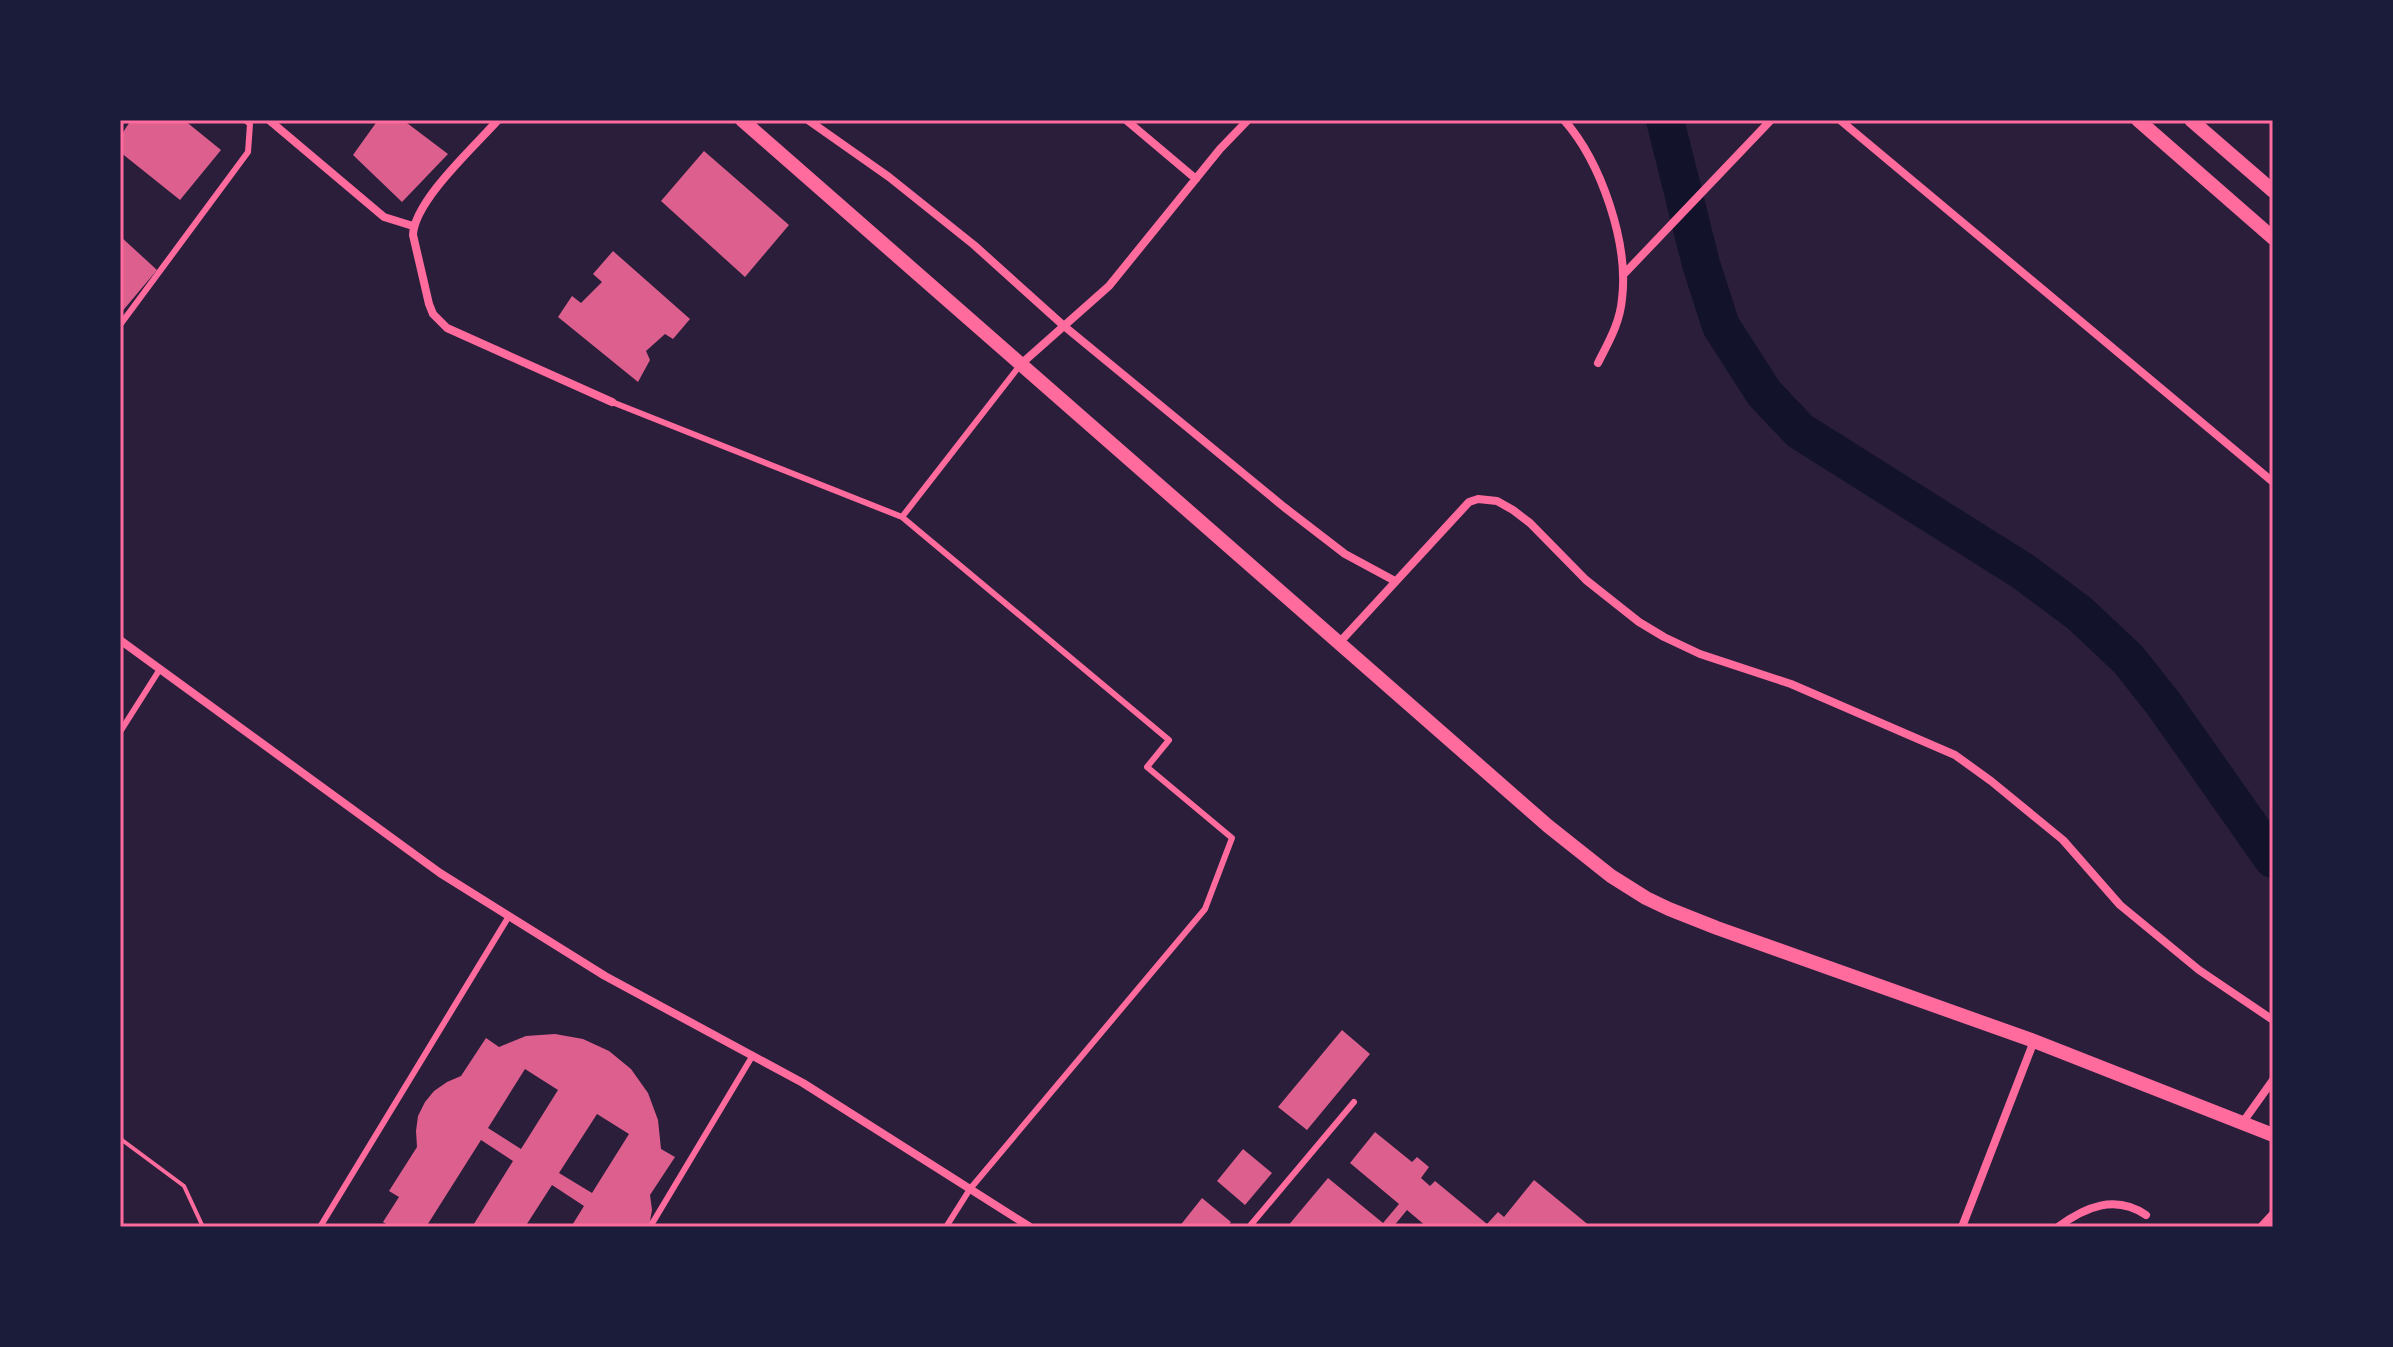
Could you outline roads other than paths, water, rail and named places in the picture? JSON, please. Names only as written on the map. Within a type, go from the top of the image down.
[{"type":"street","points":[[269,120],[384,217],[413,226]]},
{"type":"street","points":[[498,120],[426,201],[413,226],[433,314],[447,328],[612,402]]},
{"type":"street","points":[[742,120],[1548,826],[1611,876],[1646,898],[1717,928],[2034,1041],[2273,1135]]},
{"type":"street","points":[[808,120],[889,177],[974,245],[1064,326],[1284,507],[1345,554],[1395,581]]},
{"type":"street","points":[[1126,120],[1196,179]]},
{"type":"street","points":[[1021,364],[1109,286],[1220,149],[1248,120]]},
{"type":"street","points":[[1564,120],[1587,152],[1613,212],[1621,247],[1624,274],[1622,301],[1617,324],[1598,363]]},
{"type":"street","points":[[1624,274],[1771,120]]},
{"type":"street","points":[[1840,120],[2273,482]]},
{"type":"street","points":[[2138,120],[2273,238]]},
{"type":"street","points":[[2191,120],[2273,191]]},
{"type":"street","points":[[1339,643],[1469,502],[1478,499],[1497,501],[1530,523],[1614,604],[1664,637],[1700,654],[1791,684],[1955,755],[2063,840],[2120,905],[2199,970],[2273,1020]]},
{"type":"street","points":[[120,640],[440,873],[605,976],[803,1083],[1030,1227]]},
{"type":"street","points":[[1962,1227],[2034,1041]]},
{"type":"street","points":[[2243,1122],[2273,1080]]},
{"type":"street","points":[[2058,1227],[2078,1212],[2107,1204],[2135,1207],[2146,1215]]},
{"type":"street","points":[[2261,1227],[2273,1214]]},
{"type":"lane","points":[[120,325],[248,152],[250,124],[245,120]]},
{"type":"lane","points":[[902,517],[1021,364]]},
{"type":"lane","points":[[612,402],[902,517],[1169,740],[1147,767],[1232,838],[1205,909],[970,1189],[946,1227]]},
{"type":"lane","points":[[120,732],[160,669]]},
{"type":"lane","points":[[320,1227],[509,916]]},
{"type":"lane","points":[[650,1227],[753,1055]]},
{"type":"lane","points":[[1249,1227],[1354,1102]]},
{"type":"waterway","points":[[1665,120],[1701,264],[1721,326],[1764,393],[1800,431],[2024,572],[2079,613],[2128,659],[2163,703],[2273,859]]}]
